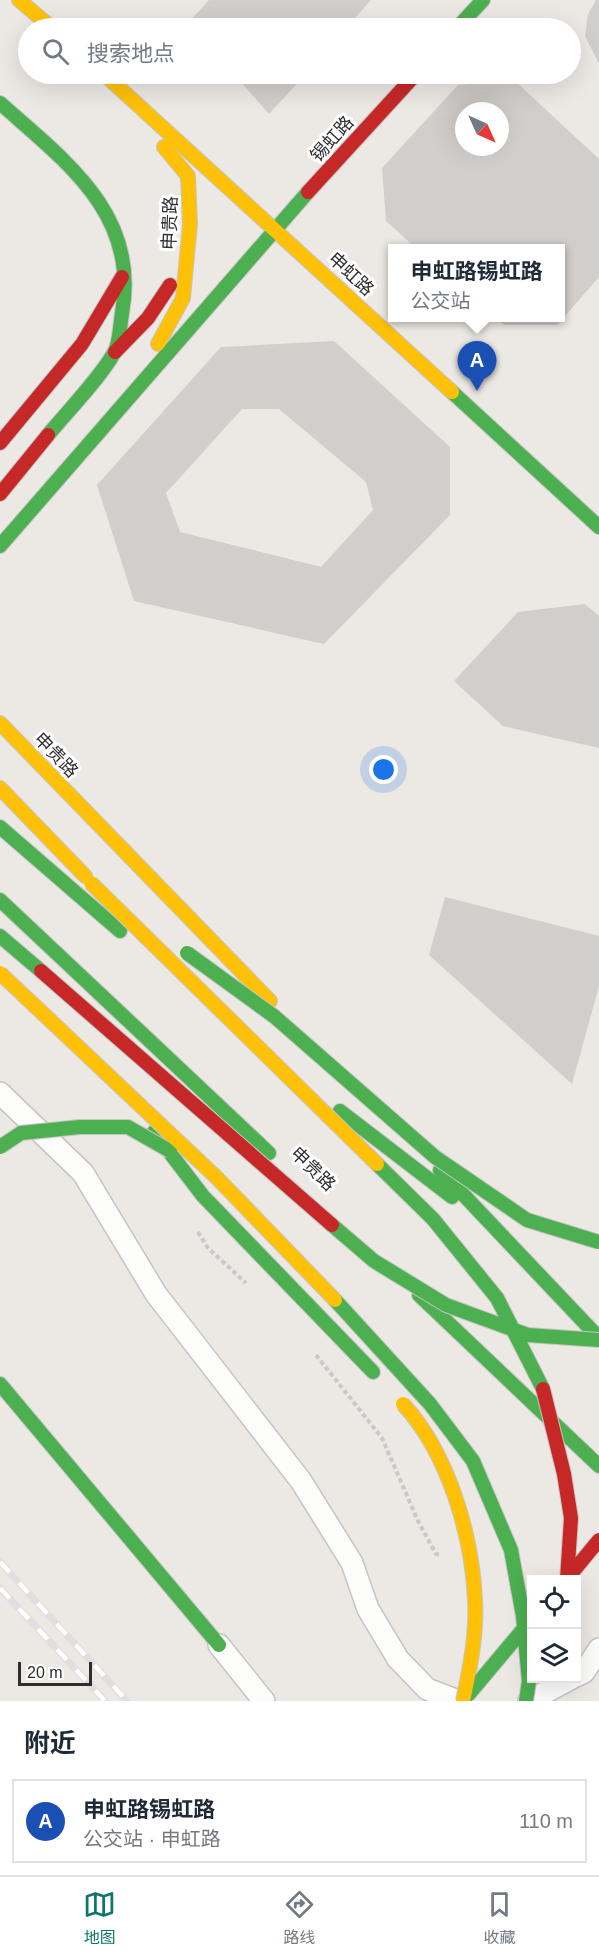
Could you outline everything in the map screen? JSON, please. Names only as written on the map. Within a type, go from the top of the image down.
[{"type":"main road","points":[[19,0],[40,18]]},
{"type":"main road","points":[[466,18],[483,0]]},
{"type":"main road","name":"申贵路","points":[[111,84],[188,176],[190,224],[183,298],[132,392]]},
{"type":"main road","name":"申虹路","points":[[114,84],[275,228],[599,527]]},
{"type":"main road","name":"锡虹路","points":[[275,228],[407,84]]},
{"type":"main road","points":[[0,103],[82,177],[114,226],[124,274],[124,302],[115,352]]},
{"type":"main road","name":"申贵路","points":[[0,546],[275,228]]},
{"type":"main road","points":[[0,494],[115,352],[148,318],[186,260]]},
{"type":"main road","points":[[0,443],[82,344],[124,274]]},
{"type":"main road","name":"申贵路","points":[[0,723],[174,905],[451,1180],[489,1224],[599,1339]]},
{"type":"main road","points":[[0,788],[91,883],[434,1219],[496,1298],[542,1383],[564,1474],[571,1518],[566,1575]]},
{"type":"main road","name":"申贵路","points":[[0,827],[219,1017],[489,1224]]},
{"type":"main road","points":[[91,883],[275,1017],[435,1157],[527,1220],[599,1242]]},
{"type":"main road","name":"申贵路","points":[[0,900],[599,1466]]},
{"type":"main road","points":[[0,936],[212,1123],[374,1261],[446,1305],[528,1335],[599,1339]]},
{"type":"main road","points":[[0,944],[84,1028]]},
{"type":"main road","points":[[56,953],[105,1043]]},
{"type":"main road","points":[[0,973],[216,1177],[380,1345],[430,1404],[472,1461],[511,1550],[523,1616],[529,1681],[528,1701]]},
{"type":"main road","points":[[115,1063],[140,1114],[203,1196],[377,1377]]},
{"type":"main road","points":[[0,1147],[21,1133],[80,1127],[128,1127],[216,1177]]},
{"type":"main road","points":[[0,1384],[219,1645]]},
{"type":"main road","points":[[397,1398],[421,1423],[450,1486],[463,1531],[476,1599],[473,1656],[463,1701]]},
{"type":"main road","points":[[570,1575],[599,1540]]},
{"type":"main road","points":[[463,1701],[527,1624]]},
{"type":"main road","points":[[540,1701],[549,1683]]},
{"type":"street","points":[[0,1093],[83,1173],[156,1293],[301,1480],[352,1563],[368,1609],[398,1659],[427,1689],[458,1701]]},
{"type":"street","points":[[219,1645],[264,1701]]},
{"type":"street","points":[[581,1674],[599,1649]]},
{"type":"street","points":[[528,1701],[562,1683]]},
{"type":"building","points":[[209,0],[371,0],[355,18],[193,18]]},
{"type":"building","points":[[596,0],[599,0],[599,64],[585,36],[588,14]]},
{"type":"building","points":[[243,84],[297,84],[269,114]]},
{"type":"building","points":[[518,84],[599,159],[599,277],[565,316],[565,244],[411,244],[386,221],[382,168],[458,85]]},
{"type":"building","points":[[500,322],[560,322],[557,325],[504,325]]},
{"type":"building","points":[[334,341],[450,447],[450,515],[324,644],[134,601],[97,485],[221,347]],"holes":[[[242,409],[279,409],[366,482],[373,510],[321,567],[180,532],[166,493]]]},
{"type":"building","points":[[585,604],[599,616],[599,748],[503,726],[454,681],[518,612]]},
{"type":"building","points":[[445,897],[599,936],[599,986],[572,1084],[429,955]]},
{"type":"railway","points":[[0,1562],[127,1701]]},
{"type":"railway","points":[[0,1588],[105,1701]]},
{"type":"traffic: fast","points":[[466,18],[483,0]]},
{"type":"traffic: fast","points":[[0,103],[49,146],[92,193],[108,218],[120,247],[125,278],[118,344],[114,353],[92,384],[48,435]]},
{"type":"traffic: fast","points":[[0,546],[308,192]]},
{"type":"traffic: fast","points":[[452,392],[599,527]]},
{"type":"traffic: fast","points":[[0,827],[120,931]]},
{"type":"traffic: fast","points":[[0,900],[269,1153]]},
{"type":"traffic: fast","points":[[0,936],[41,971]]},
{"type":"traffic: fast","points":[[187,953],[275,1017],[435,1157],[527,1220],[599,1242]]},
{"type":"traffic: fast","points":[[340,1111],[452,1197]]},
{"type":"traffic: fast","points":[[0,1147],[21,1133],[80,1127],[128,1127],[170,1151]]},
{"type":"traffic: fast","points":[[154,1132],[203,1196],[373,1372]]},
{"type":"traffic: fast","points":[[377,1164],[433,1219],[497,1298],[543,1389]]},
{"type":"traffic: fast","points":[[440,1170],[599,1338]]},
{"type":"traffic: fast","points":[[332,1225],[374,1261],[446,1305],[528,1335],[599,1340]]},
{"type":"traffic: fast","points":[[419,1295],[599,1466]]},
{"type":"traffic: fast","points":[[335,1300],[430,1404],[473,1461],[511,1550],[523,1616],[529,1681],[526,1701]]},
{"type":"traffic: fast","points":[[0,1384],[219,1645]]},
{"type":"traffic: fast","points":[[468,1695],[527,1625]]},
{"type":"traffic: slow","points":[[19,0],[40,18]]},
{"type":"traffic: slow","points":[[115,84],[452,392]]},
{"type":"traffic: slow","points":[[158,344],[183,298],[190,224],[188,176],[164,147]]},
{"type":"traffic: slow","points":[[0,723],[270,1001]]},
{"type":"traffic: slow","points":[[0,788],[85,876]]},
{"type":"traffic: slow","points":[[91,883],[377,1164]]},
{"type":"traffic: slow","points":[[0,973],[216,1177],[335,1300]]},
{"type":"traffic: slow","points":[[403,1404],[419,1424],[445,1470],[455,1496],[469,1548],[475,1600],[475,1625],[463,1701]]},
{"type":"traffic: jam","points":[[308,192],[407,84]]},
{"type":"traffic: jam","points":[[0,443],[82,344],[122,277]]},
{"type":"traffic: jam","points":[[115,352],[148,318],[170,285]]},
{"type":"traffic: jam","points":[[0,494],[48,435]]},
{"type":"traffic: jam","points":[[41,971],[332,1225]]},
{"type":"traffic: jam","points":[[543,1389],[564,1474],[571,1518],[567,1575]]},
{"type":"traffic: jam","points":[[570,1575],[599,1540]]},
{"type":"place","name":"申虹路锡虹路","points":[[477,391]]}]
